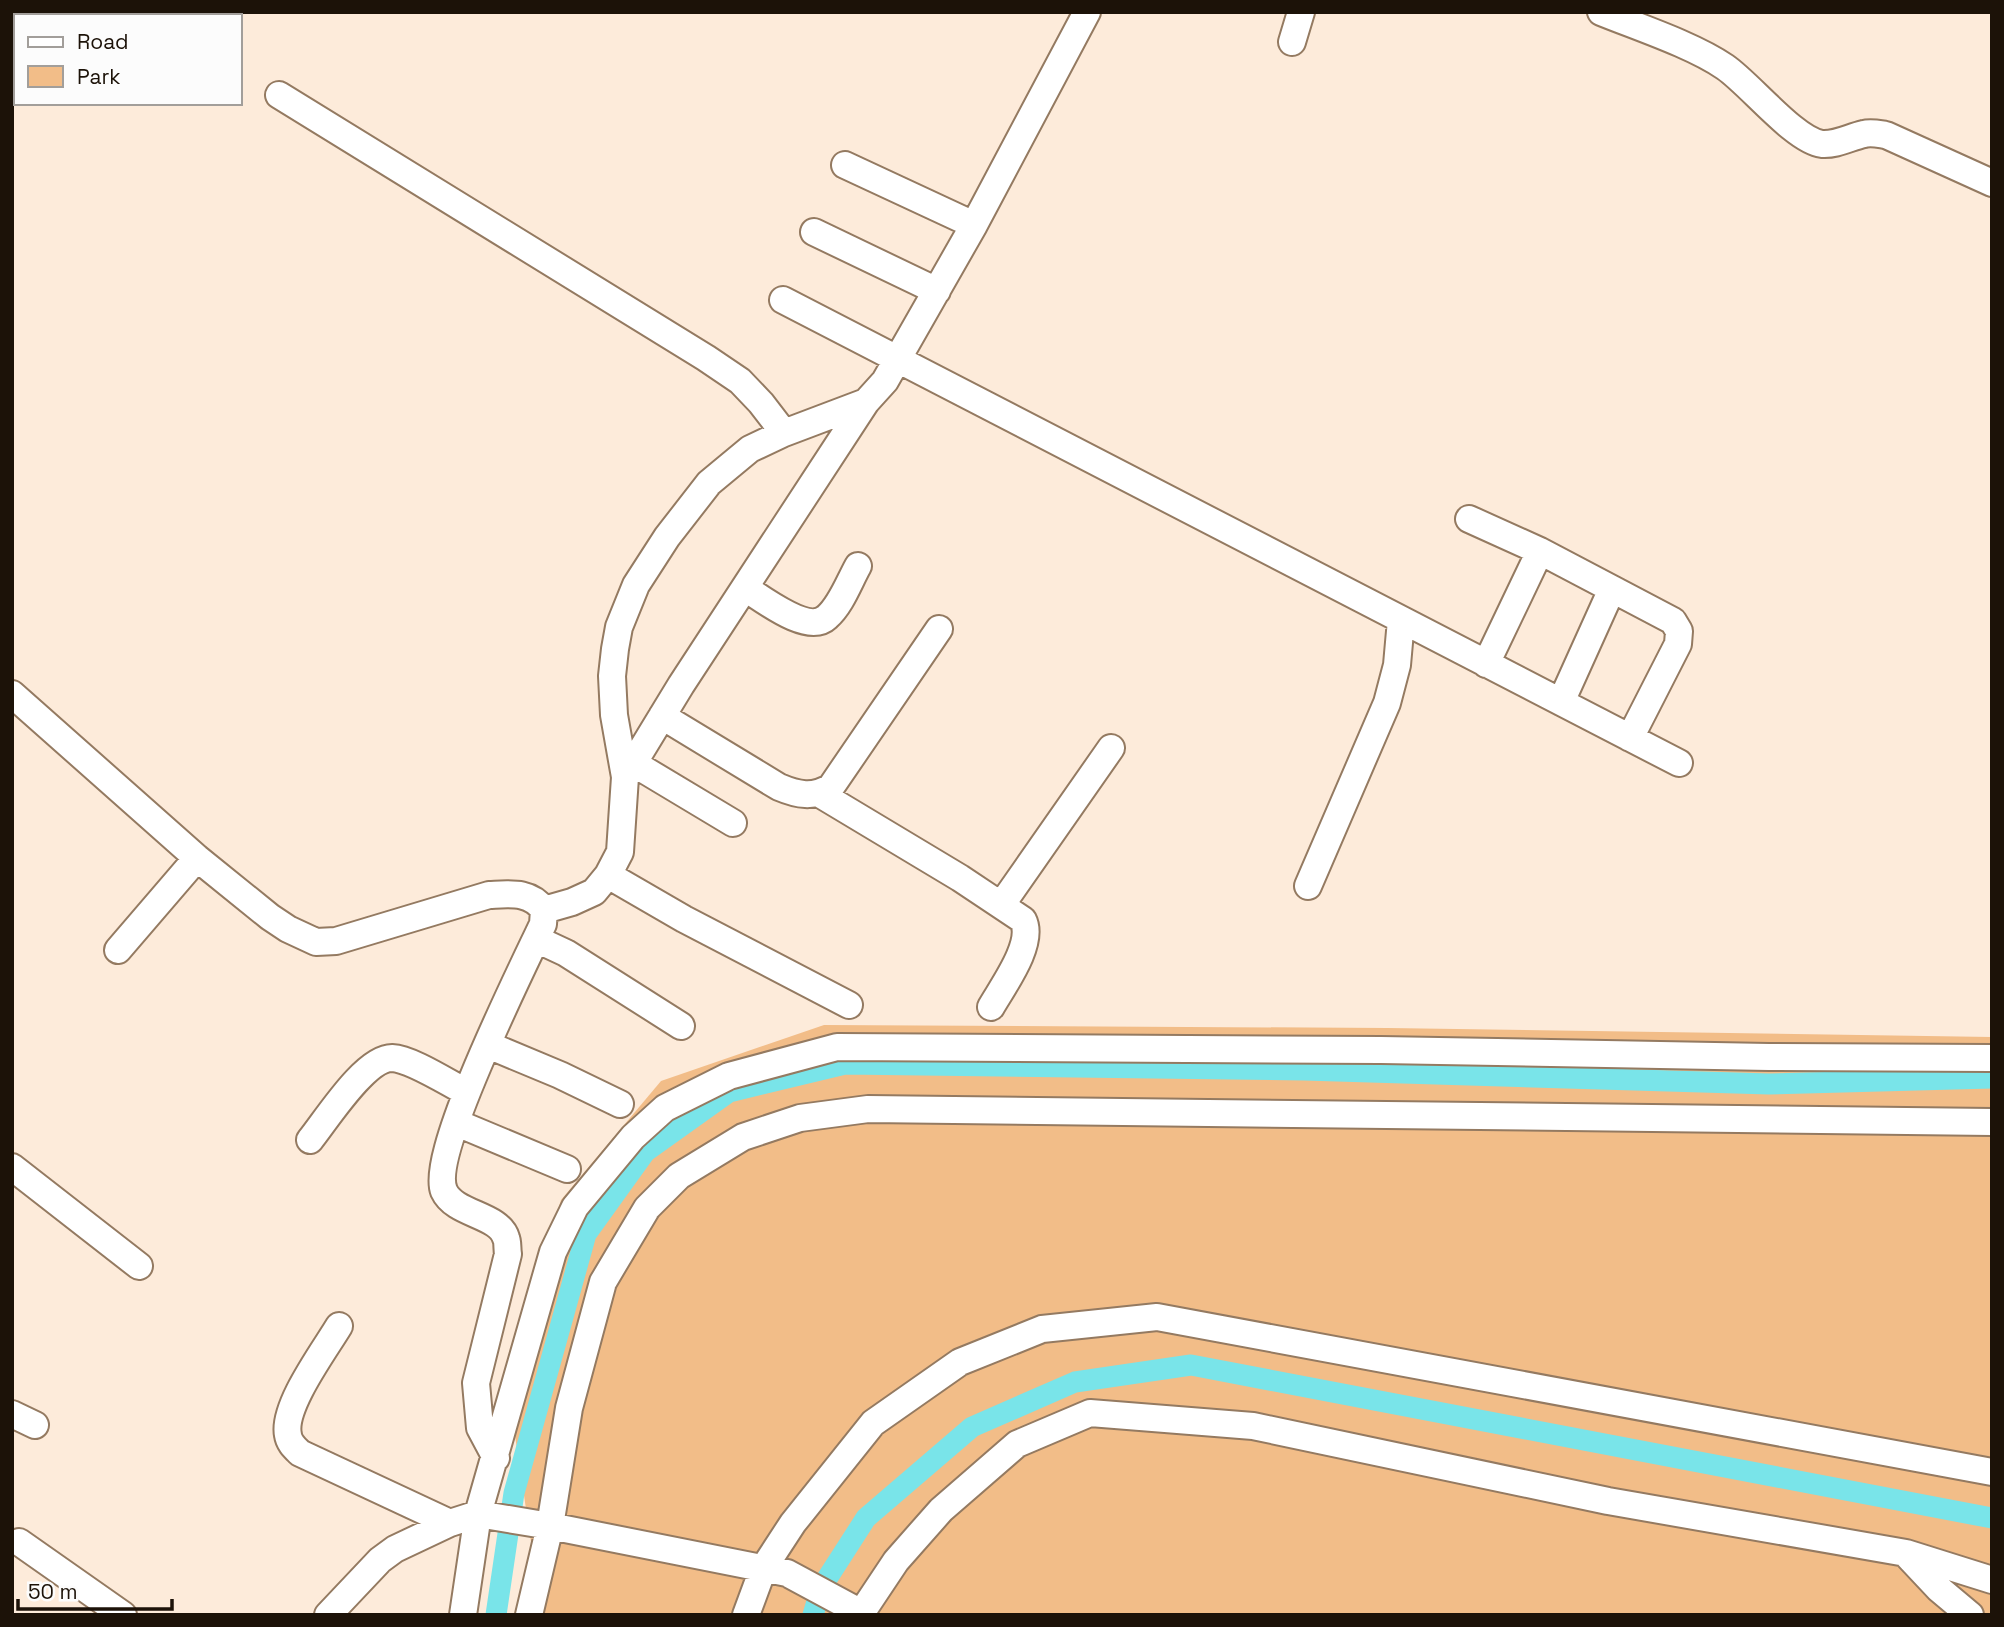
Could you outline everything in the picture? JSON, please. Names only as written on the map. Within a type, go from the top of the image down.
[{"type":"street","points":[[629,770],[866,402],[899,360],[1087,12]]},
{"type":"street","points":[[1292,42],[1301,12]]},
{"type":"street","points":[[1601,12],[1682,45],[1724,66],[1782,119],[1821,144],[1838,143],[1867,133],[1885,135],[1992,183]]},
{"type":"street","points":[[279,95],[740,381],[784,433]]},
{"type":"street","points":[[845,164],[974,225]]},
{"type":"street","points":[[814,232],[937,291]]},
{"type":"street","points":[[783,300],[1679,763]]},
{"type":"street","points":[[544,910],[594,892],[608,875],[620,852],[629,770],[614,715],[612,676],[619,627],[636,585],[667,537],[709,483],[750,449],[866,402]]},
{"type":"street","points":[[1469,519],[1540,551],[1673,621],[1679,631],[1678,645],[1630,738]]},
{"type":"street","points":[[1486,664],[1540,551]]},
{"type":"street","points":[[745,589],[797,619],[814,624],[826,619],[858,566]]},
{"type":"street","points":[[1561,702],[1612,589]]},
{"type":"street","points":[[1308,886],[1387,703],[1397,665],[1401,620]]},
{"type":"street","points":[[820,794],[831,787],[939,629]]},
{"type":"street","points":[[12,694],[197,858],[270,917],[316,942],[336,941],[489,895],[514,894],[536,900],[544,910],[543,924],[466,1092],[443,1165],[445,1193],[455,1204],[500,1227],[506,1238],[508,1254],[476,1383],[480,1428],[496,1458]]},
{"type":"street","points":[[662,716],[779,787],[793,793],[820,794],[1002,904],[1023,920],[1027,927],[1026,936],[1018,959],[991,1007]]},
{"type":"street","points":[[1002,904],[1111,748]]},
{"type":"street","points":[[629,770],[733,823]]},
{"type":"street","points":[[118,950],[197,858]]},
{"type":"street","points":[[608,875],[684,919],[849,1006]]},
{"type":"street","points":[[536,939],[565,953],[681,1027]]},
{"type":"street","points":[[488,1045],[620,1104]]},
{"type":"street","points":[[463,1615],[496,1458],[553,1252],[575,1207],[633,1137],[665,1108],[729,1076],[837,1047],[1381,1050],[1755,1057],[1992,1058]]},
{"type":"street","points":[[310,1140],[367,1070],[380,1060],[394,1058],[408,1062],[466,1092]]},
{"type":"street","points":[[529,1615],[569,1408],[603,1282],[647,1208],[679,1176],[743,1137],[800,1118],[868,1109],[1992,1122]]},
{"type":"street","points":[[457,1123],[566,1169]]},
{"type":"street","points":[[12,1167],[139,1266]]},
{"type":"street","points":[[746,1615],[775,1571],[793,1523],[873,1423],[960,1362],[1041,1329],[1157,1317],[1992,1472]]},
{"type":"street","points":[[339,1326],[288,1416],[287,1435],[292,1445],[300,1453],[450,1523]]},
{"type":"street","points":[[328,1615],[380,1560],[410,1540],[450,1523],[485,1516],[545,1525],[775,1571],[858,1611],[896,1561],[950,1501],[1017,1444],[1090,1413],[1252,1426],[1608,1501],[1906,1553],[1992,1580]]},
{"type":"street","points":[[19,1542],[117,1613]]},
{"type":"street","points":[[1906,1553],[1939,1589],[1970,1615]]},
{"type":"green space","points":[[824,1025],[1388,1028],[1992,1037],[1992,1615],[542,1615],[506,1376],[561,1200],[661,1081]]},
{"type":"waterway","points":[[496,1615],[514,1493],[586,1234],[645,1152],[729,1092],[845,1064],[1304,1070],[1769,1084],[1992,1078]]},
{"type":"waterway","points":[[813,1615],[821,1588],[866,1518],[972,1427],[1075,1382],[1191,1365],[1992,1518]]}]
